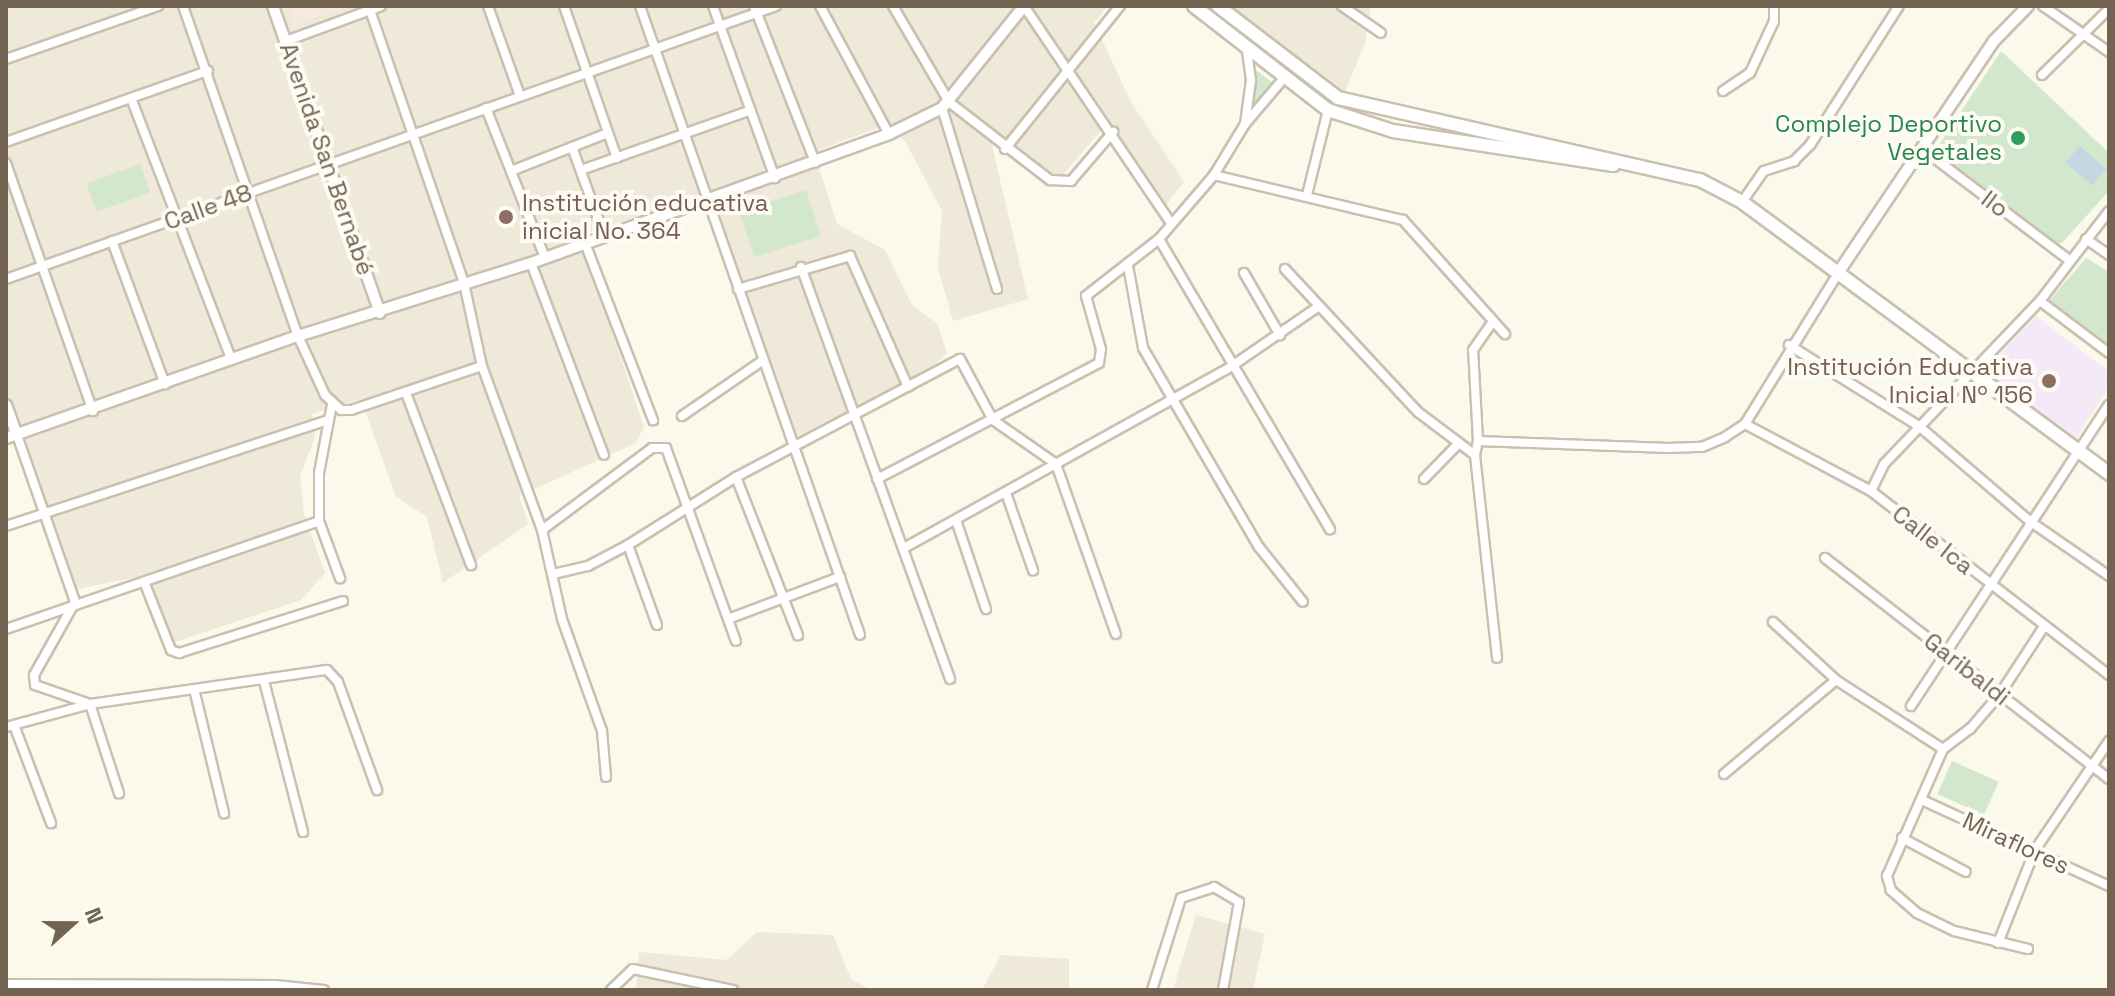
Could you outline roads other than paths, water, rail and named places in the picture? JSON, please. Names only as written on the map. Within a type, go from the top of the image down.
[{"type":"main road","points":[[1194,6],[1328,110],[1393,131],[1654,169]]},
{"type":"main road","points":[[1218,6],[1338,98],[1700,180],[1742,202],[1840,270],[2109,474]]},
{"type":"street","points":[[6,59],[158,6]]},
{"type":"street","points":[[183,6],[298,336],[332,404],[351,410],[482,366]]},
{"type":"street","name":"Avenida San Bernabé","points":[[273,6],[380,313]]},
{"type":"street","points":[[286,41],[381,6]]},
{"type":"street","points":[[488,6],[520,96]]},
{"type":"street","points":[[564,6],[617,158]]},
{"type":"street","points":[[640,6],[860,635]]},
{"type":"street","points":[[713,6],[775,178]]},
{"type":"street","name":"Calle 48","points":[[6,279],[720,27],[756,10],[776,6]]},
{"type":"street","points":[[820,6],[889,134]]},
{"type":"street","points":[[893,6],[946,105],[997,289]]},
{"type":"street","points":[[11,436],[93,411],[298,336],[380,313],[531,263],[604,235],[775,178],[889,134],[946,105],[1024,6],[1113,132],[1171,223]]},
{"type":"street","points":[[1005,149],[1120,6]]},
{"type":"street","points":[[1342,6],[1381,33]]},
{"type":"street","points":[[1723,91],[1750,73],[1774,21],[1774,6]]},
{"type":"street","points":[[1742,202],[1764,171],[1794,161],[1810,145],[1899,6]]},
{"type":"street","points":[[1478,441],[1702,447],[1745,424],[1789,345],[1921,148],[1994,41],[2028,6]]},
{"type":"street","points":[[2043,6],[2109,52]]},
{"type":"street","points":[[2042,75],[2109,9]]},
{"type":"street","points":[[370,10],[464,283],[482,366],[542,530],[562,619],[602,731],[606,777]]},
{"type":"street","points":[[756,10],[815,162]]},
{"type":"street","points":[[1245,124],[1251,80],[1247,50]]},
{"type":"street","points":[[6,142],[208,71]]},
{"type":"street","points":[[877,479],[1099,363],[1101,349],[1086,296],[1159,239],[1214,175],[1245,124],[1284,78]]},
{"type":"street","points":[[131,98],[231,359]]},
{"type":"street","points":[[946,105],[1050,180],[1067,184],[1113,132]]},
{"type":"street","points":[[486,108],[545,258]]},
{"type":"street","points":[[581,170],[751,110]]},
{"type":"street","points":[[1307,195],[1328,110]]},
{"type":"street","points":[[511,171],[608,133]]},
{"type":"street","points":[[572,147],[604,235]]},
{"type":"street","name":"Ilo","points":[[1921,148],[2069,260]]},
{"type":"street","points":[[6,163],[93,411]]},
{"type":"street","points":[[1214,175],[1403,220],[1505,334]]},
{"type":"street","points":[[1871,491],[1884,464],[1970,370],[2040,301],[2109,211]]},
{"type":"street","points":[[1159,239],[1330,529]]},
{"type":"street","points":[[2086,239],[2109,255]]},
{"type":"street","points":[[112,241],[165,384]]},
{"type":"street","points":[[585,243],[653,420]]},
{"type":"street","points":[[738,289],[842,256],[854,259],[908,387]]},
{"type":"street","points":[[531,263],[604,455]]},
{"type":"street","points":[[1128,266],[1143,348],[1259,547],[1303,602]]},
{"type":"street","points":[[801,267],[950,679]]},
{"type":"street","points":[[1285,269],[1418,412],[1475,455]]},
{"type":"street","points":[[1244,273],[1280,335]]},
{"type":"street","points":[[2040,301],[2109,353]]},
{"type":"street","points":[[904,548],[1232,366],[1318,307]]},
{"type":"street","points":[[1493,321],[1473,350],[1478,441],[1475,455],[1497,658]]},
{"type":"street","points":[[1789,345],[1920,427],[2031,522],[2109,576]]},
{"type":"street","points":[[553,574],[588,566],[628,545],[687,511],[736,477],[854,419],[960,359],[993,420],[1056,464],[1116,634]]},
{"type":"street","points":[[682,416],[762,361]]},
{"type":"street","points":[[406,393],[471,565]]},
{"type":"street","points":[[332,404],[325,421],[319,521],[340,578]]},
{"type":"street","points":[[6,405],[11,436],[43,511],[75,602],[34,675],[35,685],[90,704]]},
{"type":"street","points":[[1911,706],[1947,656],[2109,405]]},
{"type":"street","points":[[6,526],[43,511],[196,467],[325,421]]},
{"type":"street","name":"Calle Ica","points":[[1745,424],[1871,491],[2043,628],[2109,675]]},
{"type":"street","points":[[1424,479],[1459,443]]},
{"type":"street","points":[[542,530],[658,446],[668,452],[736,641]]},
{"type":"street","points":[[736,477],[798,635]]},
{"type":"street","points":[[1006,493],[1033,570]]},
{"type":"street","points":[[956,520],[986,609]]},
{"type":"street","points":[[6,629],[75,602],[145,584],[319,521]]},
{"type":"street","points":[[628,545],[657,625]]},
{"type":"street","name":"Garibaldi","points":[[1825,558],[1947,656],[2109,779]]},
{"type":"street","points":[[728,619],[840,577]]},
{"type":"street","points":[[145,584],[171,650],[179,653],[343,601]]},
{"type":"street","points":[[1773,622],[1836,680],[1943,749]]},
{"type":"street","points":[[2028,949],[1998,943],[1917,913],[1891,890],[1887,876],[1943,749],[1970,729],[2000,694],[2043,628]]},
{"type":"street","points":[[51,823],[10,726],[90,704],[264,681],[323,669],[334,675],[377,790]]},
{"type":"street","points":[[1724,774],[1836,680]]},
{"type":"street","points":[[264,681],[303,832]]},
{"type":"street","points":[[194,689],[224,813]]},
{"type":"street","points":[[90,704],[119,793]]},
{"type":"street","points":[[1998,943],[2035,850],[2109,741]]},
{"type":"street","name":"Miraflores","points":[[1922,800],[2109,886]]},
{"type":"street","points":[[1902,838],[1966,872]]},
{"type":"street","points":[[1152,990],[1181,898],[1193,889],[1214,887],[1239,902],[1223,990]]},
{"type":"street","points":[[611,990],[633,969],[733,990]]},
{"type":"street","points":[[6,984],[324,990]]},
{"type":"water","points":[[2080,146],[2106,169],[2092,186],[2066,163]]},
{"type":"place","name":"Complejo Deportivo Vegetales","points":[[2018,138]]},
{"type":"place","name":"Institución educativa inicial No. 364","points":[[506,217]]},
{"type":"place","name":"Institución Educativa Inicial Nº 156","points":[[2049,381]]}]
